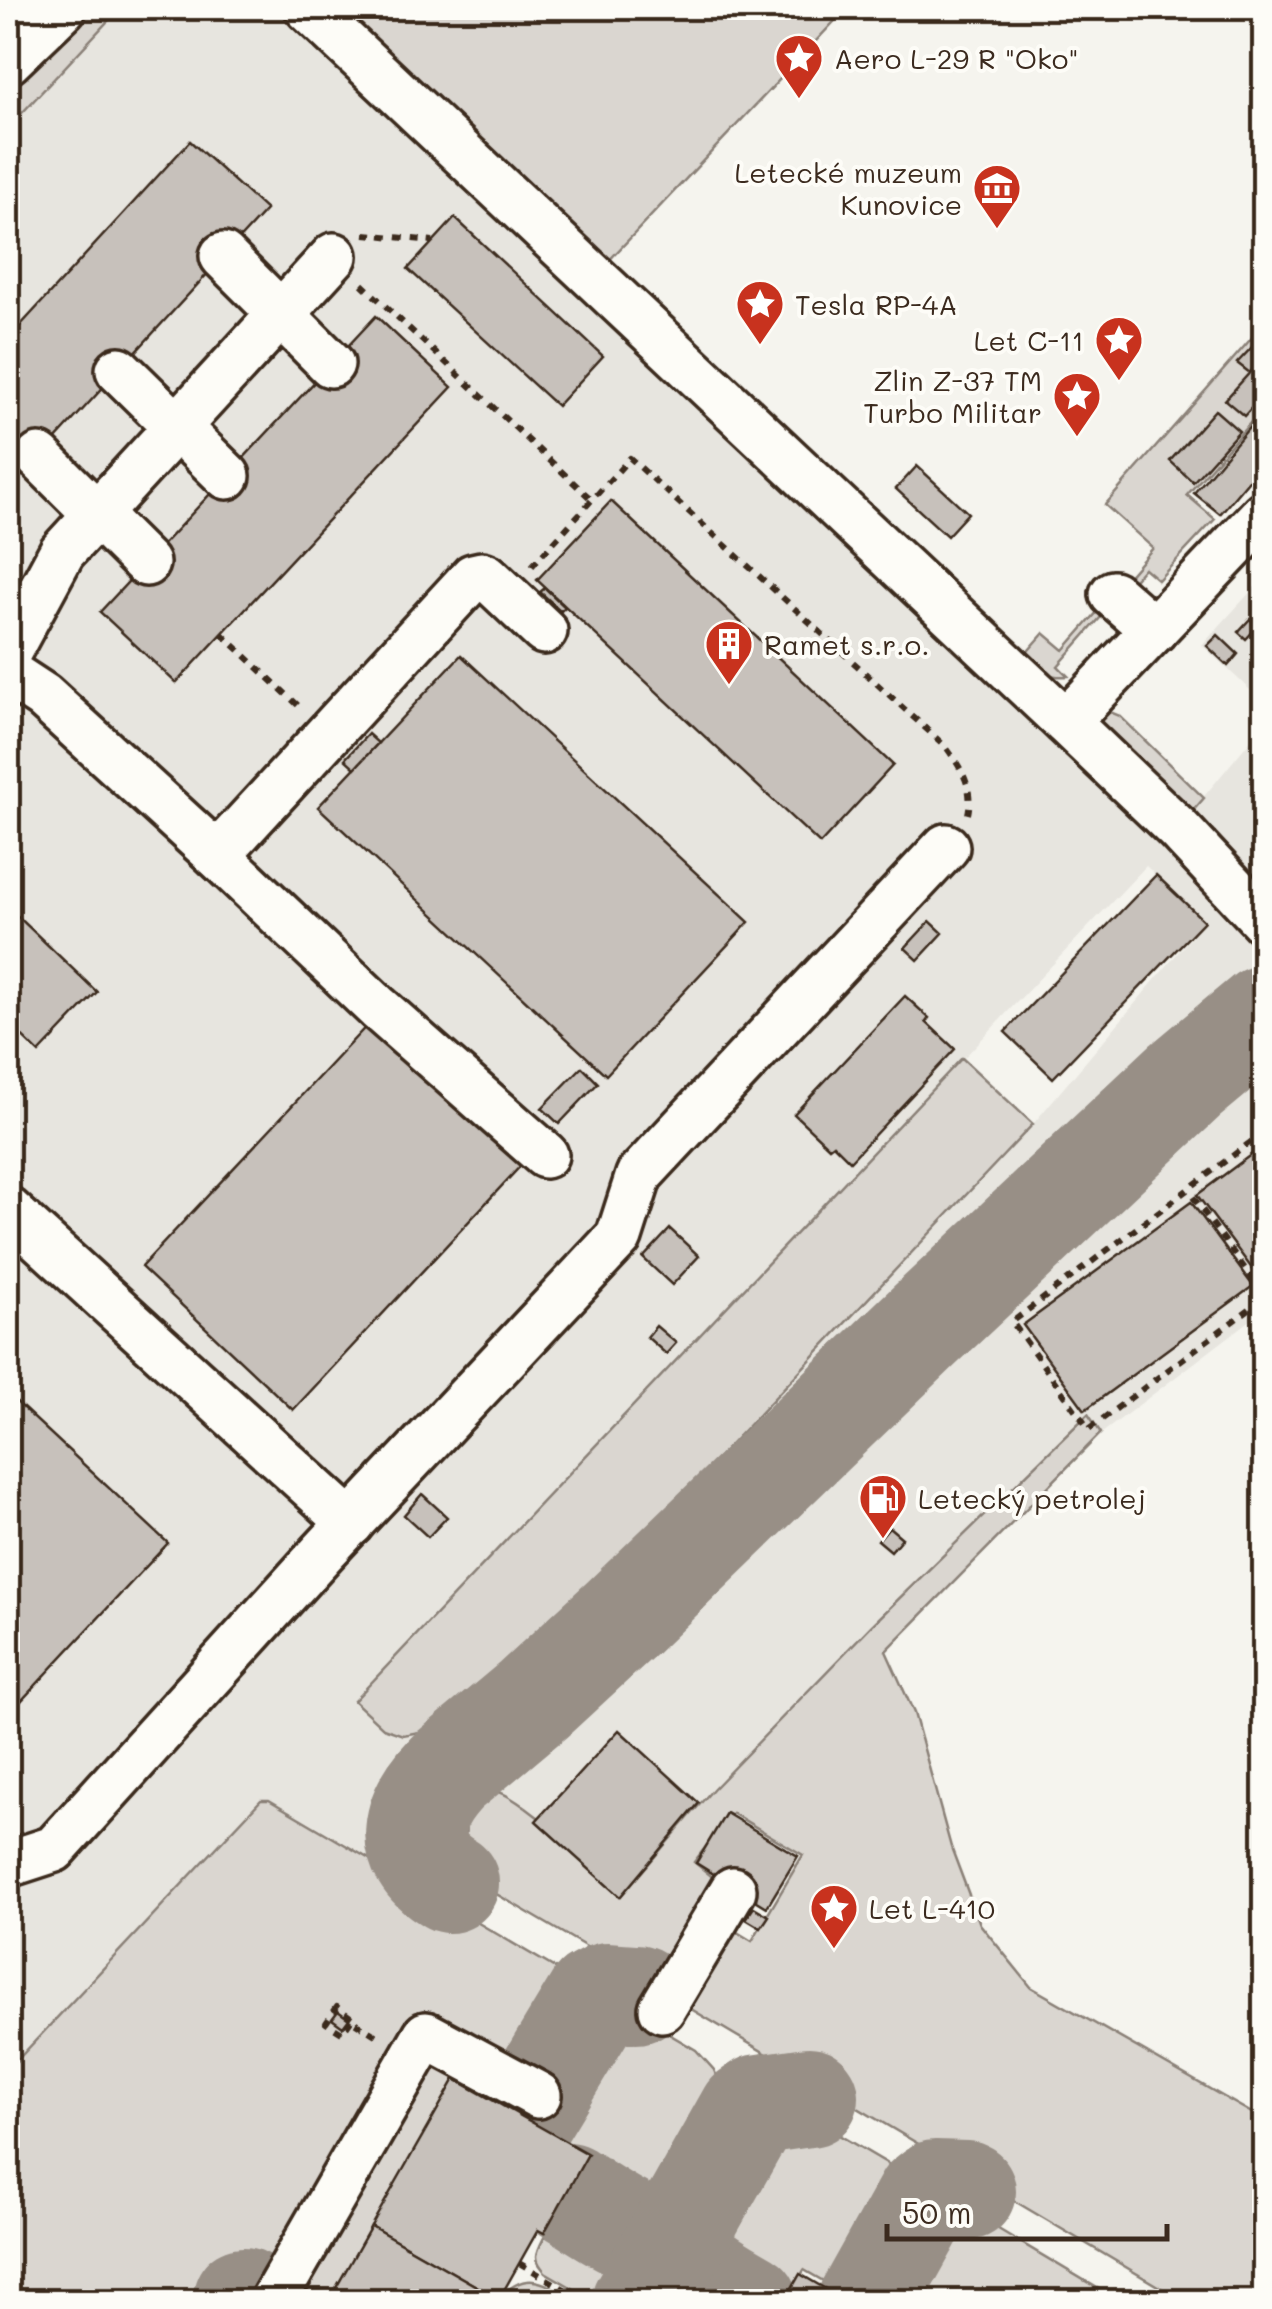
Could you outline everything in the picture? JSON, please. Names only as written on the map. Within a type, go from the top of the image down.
[{"type":"lane","points":[[8,60],[63,8]]},
{"type":"lane","points":[[308,8],[1178,829],[1264,922]]},
{"type":"lane","points":[[224,256],[331,364]]},
{"type":"lane","points":[[8,652],[62,552],[334,256]]},
{"type":"lane","points":[[119,370],[227,476]]},
{"type":"lane","points":[[38,457],[146,563]]},
{"type":"lane","points":[[1066,722],[1264,514]]},
{"type":"lane","points":[[217,855],[473,578],[486,577],[544,631]]},
{"type":"lane","points":[[1113,594],[1154,630]]},
{"type":"lane","points":[[8,674],[44,696],[378,1008],[546,1154]]},
{"type":"lane","points":[[8,1864],[54,1850],[618,1237],[639,1176],[946,848]]},
{"type":"lane","points":[[8,1210],[351,1523]]},
{"type":"lane","points":[[662,2010],[734,1890]]},
{"type":"lane","points":[[274,2299],[426,2034],[538,2094]]},
{"type":"path","points":[[433,242],[367,233],[334,256],[591,499]]},
{"type":"path","points":[[506,595],[630,458],[946,747],[962,769],[971,801],[964,827],[946,848]]},
{"type":"path","points":[[222,634],[328,734]]},
{"type":"path","points":[[8,1040],[16,1031]]},
{"type":"path","points":[[1194,1197],[1264,1296],[1089,1429],[1012,1322],[1264,1132]]},
{"type":"path","points":[[351,2020],[413,2058]]},
{"type":"path","points":[[519,2263],[587,2302]]},
{"type":"shaded area","points":[[84,8],[120,8],[8,128],[8,81]]},
{"type":"shaded area","points":[[120,8],[280,8],[1167,841],[1264,724],[1264,1310],[1102,1433],[1087,1415],[950,1547],[706,1795],[620,1895],[536,1821],[538,1817],[508,1795],[494,1792],[467,1799],[468,1856],[493,1892],[477,1921],[311,1823],[269,1800],[261,1800],[8,2070],[8,128]],"holes":[[[1146,866],[1204,922],[1033,1124],[526,1661],[471,1714],[354,1701]]]},
{"type":"shaded area","points":[[327,8],[847,8],[601,269]]},
{"type":"shaded area","points":[[1264,324],[1264,407],[1187,495],[1215,519],[1158,580],[1144,568],[1058,666],[1068,676],[1049,674],[1033,666],[1022,658],[1044,633],[1064,650],[1153,548],[1105,505]]},
{"type":"shaded area","points":[[1264,577],[1264,703],[1202,645]]},
{"type":"shaded area","points":[[1098,707],[1120,716],[1204,798],[1185,820],[1092,722]]},
{"type":"shaded area","points":[[962,1058],[1033,1124],[526,1661],[471,1714],[436,1729],[403,1735],[383,1728],[354,1701]]},
{"type":"shaded area","points":[[1088,1414],[1101,1433],[886,1651],[914,1713],[951,1847],[980,1924],[1031,1987],[1264,2120],[1264,2301],[1183,2301],[681,2003],[718,1930],[737,1932],[752,1941],[803,1855],[732,1813],[694,1862],[715,1879],[658,1989],[493,1892],[468,1856],[465,1844],[470,1792],[497,1791],[539,1818],[537,1822],[620,1897],[713,1789],[871,1626]]},
{"type":"shaded area","points":[[261,1800],[269,1800],[560,1971],[566,1979],[571,1991],[569,2005],[510,2110],[458,2081],[376,2226],[499,2298],[528,2281],[546,2284],[576,2301],[8,2301],[8,2070]]},
{"type":"shaded area","points":[[618,2009],[635,2014],[696,2050],[714,2070],[720,2085],[720,2125],[670,2214],[655,2221],[640,2220],[576,2182],[590,2156],[538,2126],[596,2022]]},
{"type":"shaded area","points":[[792,2120],[815,2121],[900,2171],[905,2181],[906,2202],[853,2298],[804,2270],[786,2301],[775,2301],[708,2259],[700,2247],[702,2224],[750,2142],[769,2127]]},
{"type":"shaded area","points":[[958,2205],[1102,2291],[1107,2301],[882,2301],[929,2216],[940,2208]]},
{"type":"shaded area","points":[[563,2207],[626,2243],[637,2254],[636,2275],[621,2301],[595,2301],[545,2272],[540,2265],[540,2244]]},
{"type":"shaded area","points":[[679,2282],[695,2284],[723,2301],[660,2301],[669,2287]]},
{"type":"building","points":[[190,141],[266,210],[8,491],[8,339]]},
{"type":"building","points":[[455,218],[603,356],[557,406],[408,269]]},
{"type":"building","points":[[376,316],[452,387],[176,683],[100,612]]},
{"type":"building","points":[[1256,343],[1264,349],[1264,357],[1250,373],[1237,363]]},
{"type":"building","points":[[1264,357],[1264,394],[1244,416],[1225,400]]},
{"type":"building","points":[[1215,410],[1239,431],[1193,482],[1170,461]]},
{"type":"building","points":[[1264,410],[1264,462],[1220,514],[1194,493]]},
{"type":"building","points":[[917,466],[968,513],[947,536],[896,489]]},
{"type":"building","name":"Ramet s.r.o.","points":[[611,501],[893,765],[820,844],[537,580]]},
{"type":"building","points":[[545,588],[565,607],[561,611],[540,592]]},
{"type":"building","points":[[1250,619],[1258,626],[1246,639],[1238,632]]},
{"type":"building","points":[[1218,635],[1238,654],[1228,666],[1207,646]]},
{"type":"building","points":[[461,655],[749,922],[606,1075],[318,807]]},
{"type":"building","points":[[368,734],[378,743],[355,768],[345,759]]},
{"type":"building","points":[[1156,875],[1204,921],[1053,1078],[1005,1032]]},
{"type":"building","points":[[8,907],[97,992],[39,1053],[8,1023]]},
{"type":"building","points":[[930,921],[943,933],[918,960],[905,948]]},
{"type":"building","points":[[905,996],[955,1049],[850,1161],[794,1114]]},
{"type":"building","points":[[374,1018],[526,1160],[293,1410],[141,1267]]},
{"type":"building","points":[[582,1067],[598,1083],[559,1124],[542,1108]]},
{"type":"building","points":[[1264,1145],[1264,1280],[1262,1282],[1197,1195]]},
{"type":"building","points":[[1191,1202],[1253,1286],[1085,1410],[1023,1325]]},
{"type":"building","points":[[670,1229],[699,1256],[672,1285],[643,1258]]},
{"type":"building","points":[[656,1326],[676,1343],[666,1354],[647,1337]]},
{"type":"building","points":[[8,1394],[168,1543],[8,1715]]},
{"type":"building","points":[[422,1494],[447,1517],[428,1537],[404,1515]]},
{"type":"building","points":[[889,1527],[902,1538],[891,1551],[878,1540]]},
{"type":"building","points":[[619,1730],[699,1803],[620,1897],[536,1821]]},
{"type":"building","points":[[726,1813],[798,1856],[767,1907],[696,1863]]},
{"type":"building","points":[[754,1907],[769,1916],[761,1928],[746,1919]]},
{"type":"building","points":[[338,2011],[349,2019],[343,2027],[332,2019]]},
{"type":"building","points":[[8,2013],[18,2023],[8,2034]]},
{"type":"building","points":[[455,2079],[588,2154],[544,2233],[538,2230],[499,2299],[371,2226]]},
{"type":"building","points":[[371,2226],[499,2299],[504,2302],[328,2302]]},
{"type":"building","points":[[800,2274],[848,2302],[784,2302]]},
{"type":"taxiway","points":[[449,1883],[422,1858],[415,1829],[425,1800],[447,1772],[623,1617],[1185,1081],[1264,1015]]},
{"type":"taxiway","points":[[523,2118],[595,1999],[608,1992],[636,1994]]},
{"type":"taxiway","points":[[641,2302],[748,2112],[760,2104],[809,2097]]},
{"type":"taxiway","points":[[867,2302],[925,2198],[935,2190],[966,2191]]},
{"type":"taxiway","points":[[567,2192],[645,2236],[667,2237],[690,2215],[684,2247],[693,2264],[749,2302]]},
{"type":"taxiway","points":[[243,2297],[250,2302]]},
{"type":"place","name":"Aero L-29 R \"Oko\"","points":[[799,100]]},
{"type":"place","name":"Letecké muzeum Kunovice","points":[[997,230]]},
{"type":"place","name":"Tesla RP-4A","points":[[760,346]]},
{"type":"place","name":"Let C-11","points":[[1119,382]]},
{"type":"place","name":"Zlin Z-37 TM Turbo Militar","points":[[1077,438]]},
{"type":"place","name":"Ramet s.r.o.","points":[[729,686]]},
{"type":"place","name":"Letecký petrolej","points":[[883,1540]]},
{"type":"place","name":"Let L-410","points":[[834,1950]]}]
